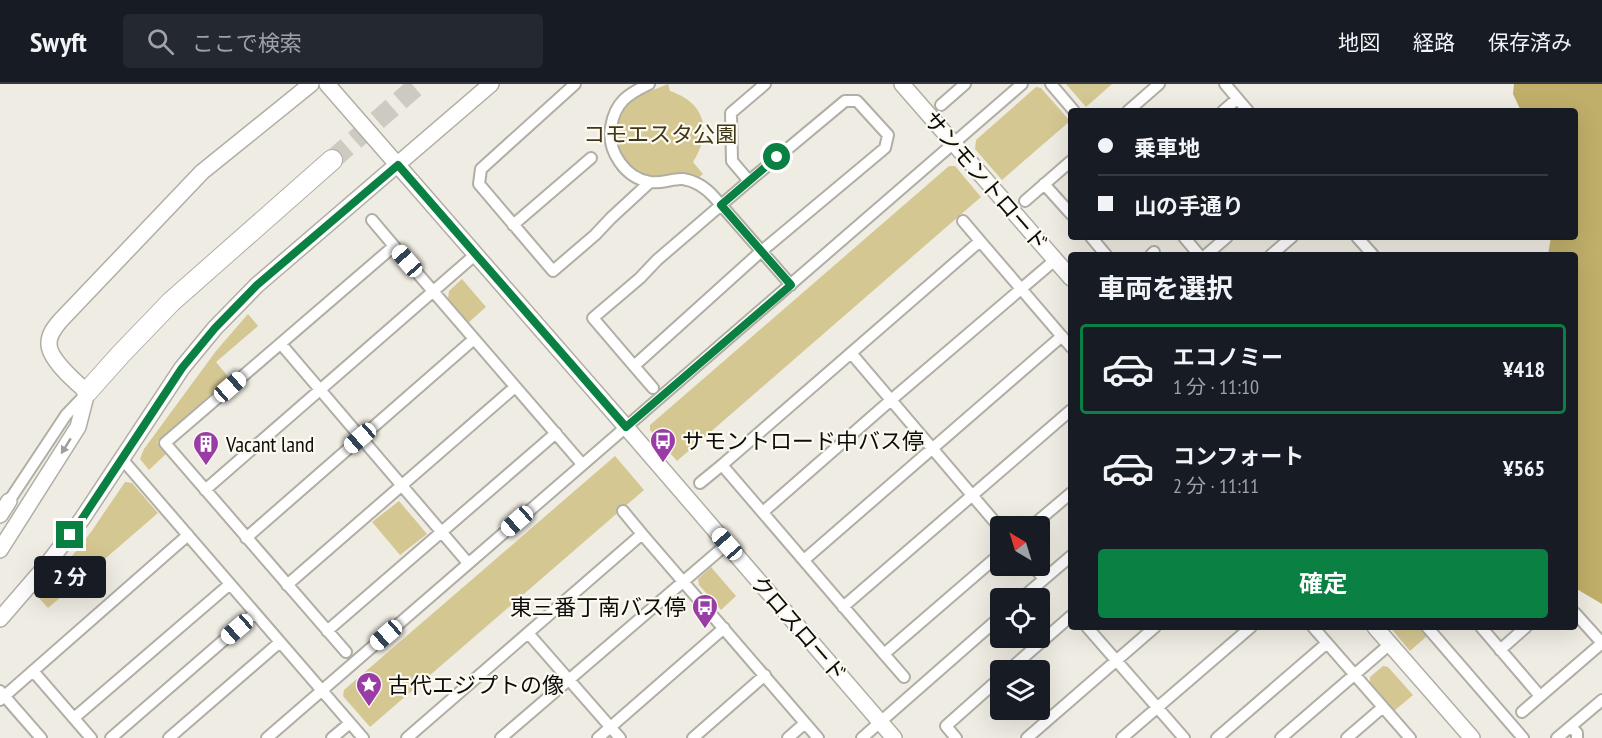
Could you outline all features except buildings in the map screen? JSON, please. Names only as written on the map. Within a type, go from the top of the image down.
[{"type":"highway","points":[[87,392],[171,302],[332,160]]},
{"type":"street","points":[[87,392],[52,354],[49,344],[51,333],[202,172],[311,84]]},
{"type":"street","name":"クロスロード","points":[[327,84],[894,738]]},
{"type":"street","points":[[0,619],[45,567],[82,519],[182,368],[215,328],[257,285],[491,84]]},
{"type":"street","points":[[575,84],[481,169],[478,184],[553,271],[595,235],[650,182]]},
{"type":"street","points":[[649,84],[627,95],[614,113],[610,134],[620,163],[636,177],[650,182],[682,179],[707,189],[791,285]]},
{"type":"street","name":"サンモントロード","points":[[902,84],[1068,275]]},
{"type":"street","points":[[267,738],[1022,84]]},
{"type":"street","points":[[1051,84],[1071,108]]},
{"type":"street","points":[[1131,108],[1159,84]]},
{"type":"street","points":[[1225,84],[1246,108]]},
{"type":"street","points":[[941,105],[961,85]]},
{"type":"street","points":[[749,181],[732,161],[731,113],[759,86]]},
{"type":"street","points":[[1227,108],[1238,99]]},
{"type":"street","points":[[634,366],[762,251],[885,148],[888,135],[857,100],[845,101],[657,260],[640,278],[593,318],[634,366],[653,388]]},
{"type":"street","points":[[513,225],[591,158]]},
{"type":"street","points":[[1025,201],[1068,164]]},
{"type":"street","points":[[1044,184],[1068,211]]},
{"type":"street","points":[[372,220],[582,464]]},
{"type":"street","points":[[963,221],[1068,343]]},
{"type":"street","points":[[1094,240],[1104,252]]},
{"type":"street","points":[[1186,240],[1196,252]]},
{"type":"street","points":[[1210,252],[1224,240]]},
{"type":"street","points":[[1274,252],[1288,240]]},
{"type":"street","points":[[1360,240],[1370,252]]},
{"type":"street","points":[[700,483],[980,241]]},
{"type":"street","points":[[346,652],[165,443],[394,246]]},
{"type":"street","points":[[205,490],[476,254]]},
{"type":"street","points":[[763,512],[1055,260]]},
{"type":"street","points":[[804,560],[1062,336]]},
{"type":"street","points":[[246,538],[474,339]]},
{"type":"street","points":[[281,344],[468,563]]},
{"type":"street","points":[[851,353],[990,516]]},
{"type":"street","points":[[287,585],[515,387]]},
{"type":"street","points":[[0,515],[66,415],[87,392]]},
{"type":"street","points":[[0,550],[78,427],[87,392]]},
{"type":"street","points":[[843,607],[1068,413]]},
{"type":"street","points":[[327,631],[556,433]]},
{"type":"street","points":[[122,459],[363,738]]},
{"type":"street","points":[[722,465],[904,677]]},
{"type":"street","points":[[1044,516],[1068,496]]},
{"type":"street","points":[[623,511],[818,738]]},
{"type":"street","points":[[414,736],[642,534]]},
{"type":"street","points":[[41,738],[2,695],[33,671],[188,535]]},
{"type":"street","points":[[501,738],[727,544]]},
{"type":"street","points":[[1034,588],[1068,559]]},
{"type":"street","points":[[884,654],[990,563]]},
{"type":"street","points":[[74,718],[230,584]]},
{"type":"street","points":[[111,738],[255,613]]},
{"type":"street","points":[[1522,712],[1602,643],[1578,616]]},
{"type":"street","points":[[1020,660],[1068,619]]},
{"type":"street","points":[[862,738],[990,626]]},
{"type":"street","points":[[598,738],[724,628]]},
{"type":"street","points":[[1090,630],[1184,738]]},
{"type":"street","points":[[1027,738],[1151,630]]},
{"type":"street","points":[[1122,738],[1248,630]]},
{"type":"street","points":[[1316,630],[1410,738]]},
{"type":"street","points":[[1378,630],[1472,738]]},
{"type":"street","points":[[1430,630],[1523,738]]},
{"type":"street","points":[[1483,630],[1540,696]]},
{"type":"street","points":[[1500,650],[1523,630]]},
{"type":"street","points":[[528,633],[620,738]]},
{"type":"street","points":[[170,738],[280,642]]},
{"type":"street","points":[[1217,738],[1327,643]]},
{"type":"street","points":[[1281,738],[1390,644]]},
{"type":"street","points":[[33,671],[91,738]]},
{"type":"street","points":[[693,738],[765,675]]},
{"type":"street","points":[[956,738],[946,726],[990,687]]},
{"type":"street","points":[[1557,738],[1602,700]]},
{"type":"street","points":[[1347,738],[1383,706]]},
{"type":"street","points":[[332,738],[350,723]]},
{"type":"street","points":[[788,738],[806,723]]},
{"type":"street","points":[[1571,726],[1577,733],[1577,738]]},
{"type":"green space","name":"コモエスタ公園","points":[[668,84],[670,91],[691,103],[702,120],[704,130],[702,140],[693,162],[703,174],[697,179],[684,174],[647,175],[625,160],[620,151],[617,131],[623,111],[638,96]]},
{"type":"green space","points":[[1066,84],[1112,84],[1086,107]]},
{"type":"green space","points":[[1036,87],[1041,88],[1068,119],[1068,123],[1002,180],[975,149],[976,140]]},
{"type":"green space","points":[[949,166],[955,166],[981,197],[677,461],[650,430],[650,425]]},
{"type":"green space","points":[[462,279],[486,307],[468,323],[448,299],[449,291]]},
{"type":"green space","points":[[248,314],[258,326],[216,362],[230,379],[157,442],[166,454],[149,470],[140,459],[144,449],[216,351]]},
{"type":"green space","points":[[615,456],[644,490],[370,727],[343,696],[344,690]]},
{"type":"green space","points":[[125,482],[132,483],[158,513],[48,608],[39,598],[91,532]]},
{"type":"green space","points":[[399,501],[427,534],[400,555],[372,522]]},
{"type":"green space","points":[[711,567],[736,596],[721,610],[699,585],[698,579]]},
{"type":"green space","points":[[1392,630],[1423,630],[1428,635],[1410,651]]},
{"type":"green space","points":[[1383,666],[1388,667],[1413,695],[1394,711],[1370,683],[1370,677]]},
{"type":"shaded area","points":[[1514,84],[1602,84],[1602,604],[1578,590],[1578,252],[1548,252],[1550,240],[1578,240],[1578,108],[1520,108],[1513,94]]},
{"type":"tunnel","points":[[332,160],[419,84]]},
{"type":"place","name":"サモントロード中バス停","points":[[663,464]]},
{"type":"place","name":"Vacant land","points":[[206,467]]},
{"type":"place","name":"東三番丁南バス停","points":[[705,630]]},
{"type":"place","name":"古代エジプトの像","points":[[369,708]]},
{"type":"route","points":[[70,535],[182,368],[215,328],[257,285],[398,165],[626,427],[791,285],[721,205],[777,157]]}]
